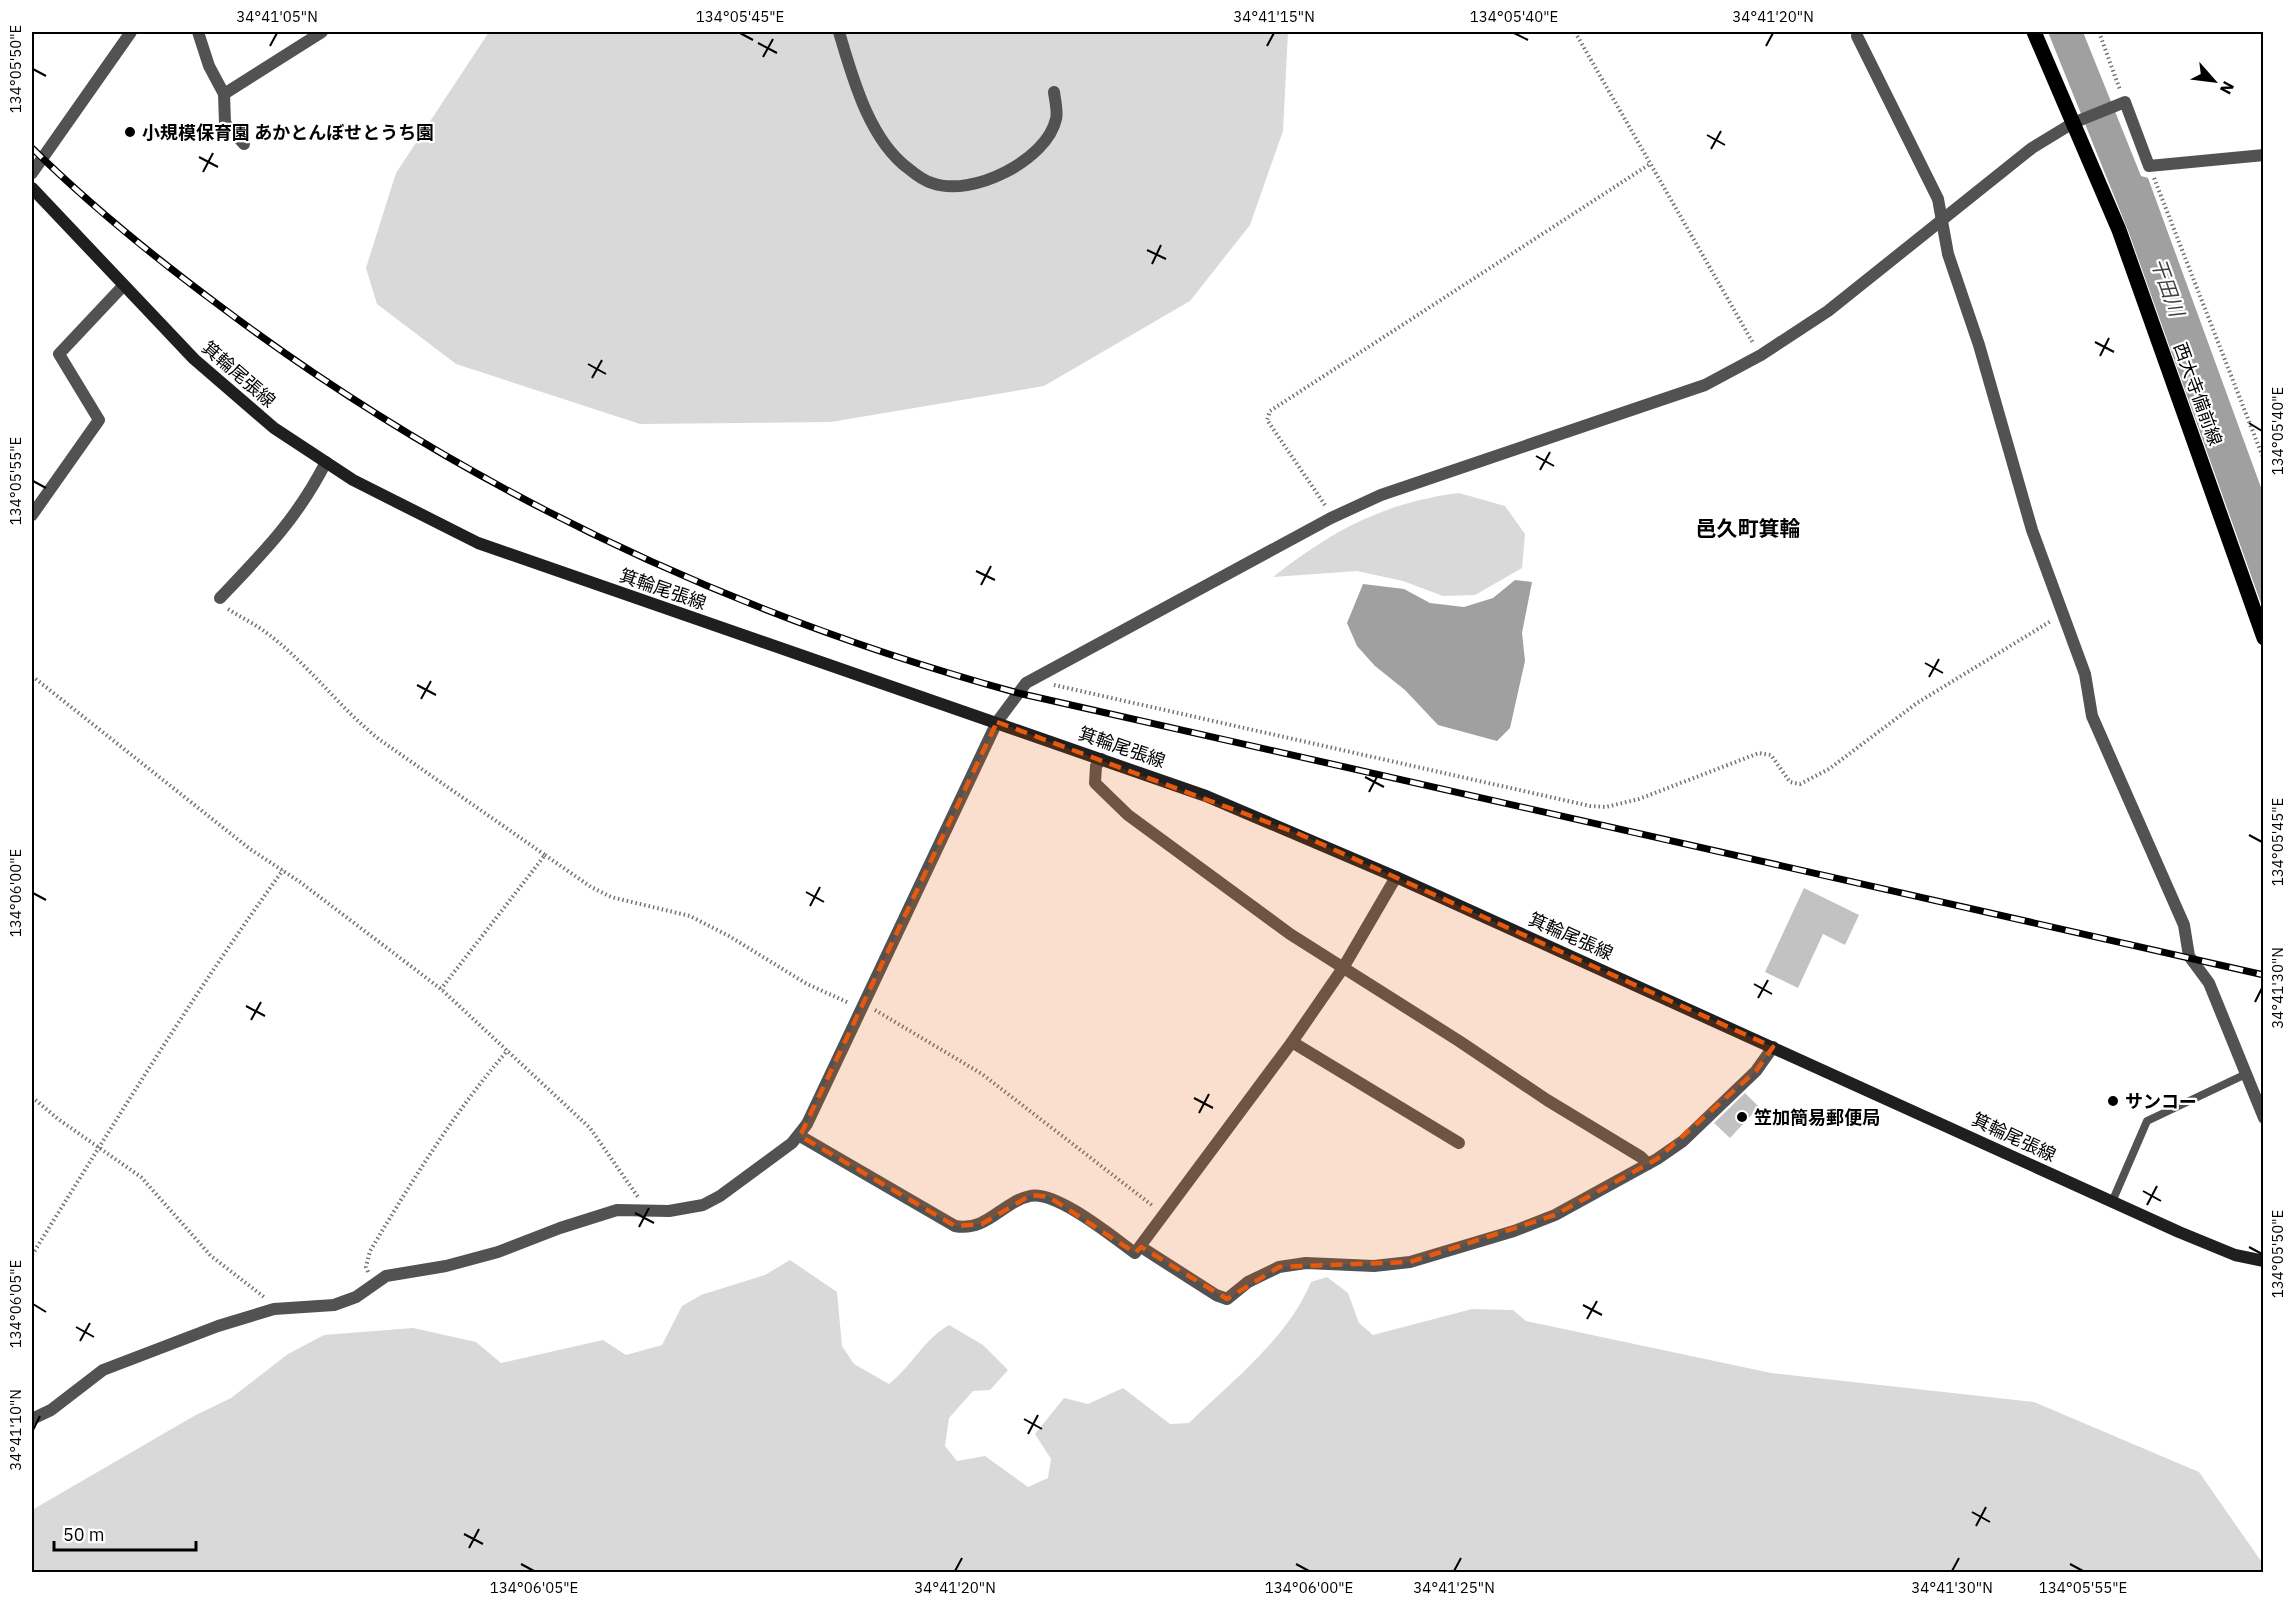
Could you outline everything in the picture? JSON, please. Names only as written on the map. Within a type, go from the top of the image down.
[{"type":"main road","name":"西大寺備前線","points":[[2034,32],[2077,122],[2119,230],[2264,638]]},
{"type":"main road","name":"箕輪尾張線","points":[[32,188],[194,359],[274,428],[353,480],[478,543],[1216,800],[1396,877],[2112,1202],[2235,1255],[2264,1261]]},
{"type":"street","points":[[32,173],[131,32]]},
{"type":"street","points":[[198,32],[209,66],[224,94],[225,123],[244,144]]},
{"type":"street","points":[[224,94],[322,32]]},
{"type":"street","points":[[839,32],[860,101],[883,139],[907,168],[933,184],[977,185],[1006,172],[1045,144],[1057,118],[1054,92]]},
{"type":"street","points":[[1857,36],[1938,199],[1948,254],[1979,345],[2032,530],[2085,674],[2092,716],[2184,926],[2188,956],[2209,983],[2264,1118]]},
{"type":"street","points":[[32,1419],[51,1410],[103,1370],[218,1326],[274,1309],[334,1305],[356,1297],[386,1276],[446,1266],[498,1252],[560,1228],[617,1210],[669,1211],[703,1205],[720,1196],[800,1136],[997,722],[1026,683],[1331,518],[1380,495],[1705,385],[1761,356],[1828,310],[2032,148],[2077,122],[2122,103],[2149,166],[2264,155]]},
{"type":"street","points":[[32,515],[99,420],[59,354],[123,286]]},
{"type":"street","points":[[220,598],[269,546],[302,506],[326,462]]},
{"type":"street","points":[[1101,759],[1096,766],[1095,783],[1128,815],[1290,934],[1641,1157],[1648,1164]]},
{"type":"street","points":[[800,1136],[955,1226],[967,1228],[982,1224],[1031,1195],[1048,1197],[1079,1214],[1135,1253],[1292,1042],[1343,968],[1396,877]]},
{"type":"street","points":[[1292,1042],[1459,1143]]},
{"type":"street","points":[[1141,1247],[1216,1295],[1227,1299],[1248,1282],[1279,1267],[1306,1263],[1374,1266],[1410,1262],[1514,1231],[1555,1215],[1648,1164],[1683,1141],[1756,1071],[1773,1047]]},
{"type":"lane","points":[[2112,1202],[2147,1121],[2246,1074]]},
{"type":"path","points":[[1575,32],[1761,356]]},
{"type":"path","points":[[2099,32],[2122,103]]},
{"type":"path","points":[[1331,518],[1321,496],[1267,420],[1270,411],[1650,164]]},
{"type":"path","points":[[2149,166],[2264,460]]},
{"type":"path","points":[[220,598],[221,605],[264,630],[293,656],[355,720],[545,855],[611,897],[690,916],[729,936],[807,984],[862,1009],[870,1007],[982,1074],[1163,1213]]},
{"type":"path","points":[[1039,676],[1046,683],[1066,689],[1176,715],[1413,768],[1606,807],[1639,798],[1759,753],[1771,755],[1791,782],[1800,784],[1829,769],[1917,703],[2062,615]]},
{"type":"path","points":[[32,676],[250,849],[282,870],[441,989],[590,1128],[636,1190],[641,1209]]},
{"type":"path","points":[[441,989],[545,855]]},
{"type":"path","points":[[32,1255],[246,920],[282,870]]},
{"type":"path","points":[[372,1284],[366,1267],[370,1251],[428,1154],[476,1087],[508,1050]]},
{"type":"path","points":[[32,1097],[58,1119],[141,1176],[211,1256],[268,1300],[274,1309]]},
{"type":"highlighted area","points":[[997,722],[1297,833],[1773,1047],[1756,1071],[1657,1159],[1555,1215],[1410,1262],[1279,1267],[1227,1299],[1141,1247],[1135,1253],[1049,1197],[1031,1195],[982,1224],[955,1226],[800,1136]]},
{"type":"shaded area","points":[[489,32],[1288,32],[1283,131],[1250,225],[1190,301],[1044,386],[831,422],[640,424],[456,364],[377,304],[366,268],[396,173]]},
{"type":"shaded area","points":[[1459,493],[1505,506],[1525,534],[1522,568],[1475,595],[1443,596],[1403,581],[1357,571],[1273,577],[1316,546],[1360,521],[1407,503]]},
{"type":"shaded area","points":[[790,1260],[837,1292],[842,1346],[854,1364],[889,1384],[932,1338],[949,1325],[983,1345],[1008,1370],[990,1390],[973,1391],[949,1418],[945,1446],[957,1461],[985,1456],[1028,1487],[1048,1478],[1051,1459],[1035,1434],[1064,1398],[1088,1404],[1123,1388],[1170,1424],[1189,1423],[1274,1340],[1301,1302],[1311,1282],[1327,1277],[1348,1293],[1359,1323],[1373,1335],[1472,1309],[1513,1310],[1526,1321],[1771,1373],[2034,1402],[2199,1472],[2263,1564],[2263,1572],[32,1572],[32,1510],[194,1416],[231,1398],[288,1354],[324,1335],[413,1328],[476,1342],[501,1363],[603,1340],[626,1355],[662,1345],[682,1306],[701,1295],[765,1275]]},
{"type":"water","name":"干田川","points":[[2048,32],[2083,32],[2141,176],[2148,178],[2263,493],[2263,609],[2129,233]]},
{"type":"water","points":[[1515,580],[1532,582],[1522,633],[1525,661],[1510,728],[1497,741],[1438,725],[1405,690],[1375,666],[1357,646],[1347,623],[1363,584],[1404,589],[1430,603],[1464,607],[1493,598]]},
{"type":"building","points":[[1804,888],[1859,915],[1845,945],[1823,934],[1798,988],[1765,972]]},
{"type":"building","points":[[1745,1093],[1759,1107],[1730,1138],[1714,1123]]},
{"type":"railway","points":[[32,148],[100,211],[195,288],[311,371],[405,431],[501,487],[600,537],[702,583],[805,625],[911,661],[1018,693],[2264,975]]},
{"type":"place","name":"小規模保育園 あかとんぼせとうち園","points":[[130,132]]},
{"type":"place","name":"サンコー","points":[[2113,1101]]},
{"type":"place","name":"笠加簡易郵便局","points":[[1742,1117]]},
{"type":"district","name":"邑久町箕輪","points":[[1748,528]]}]
